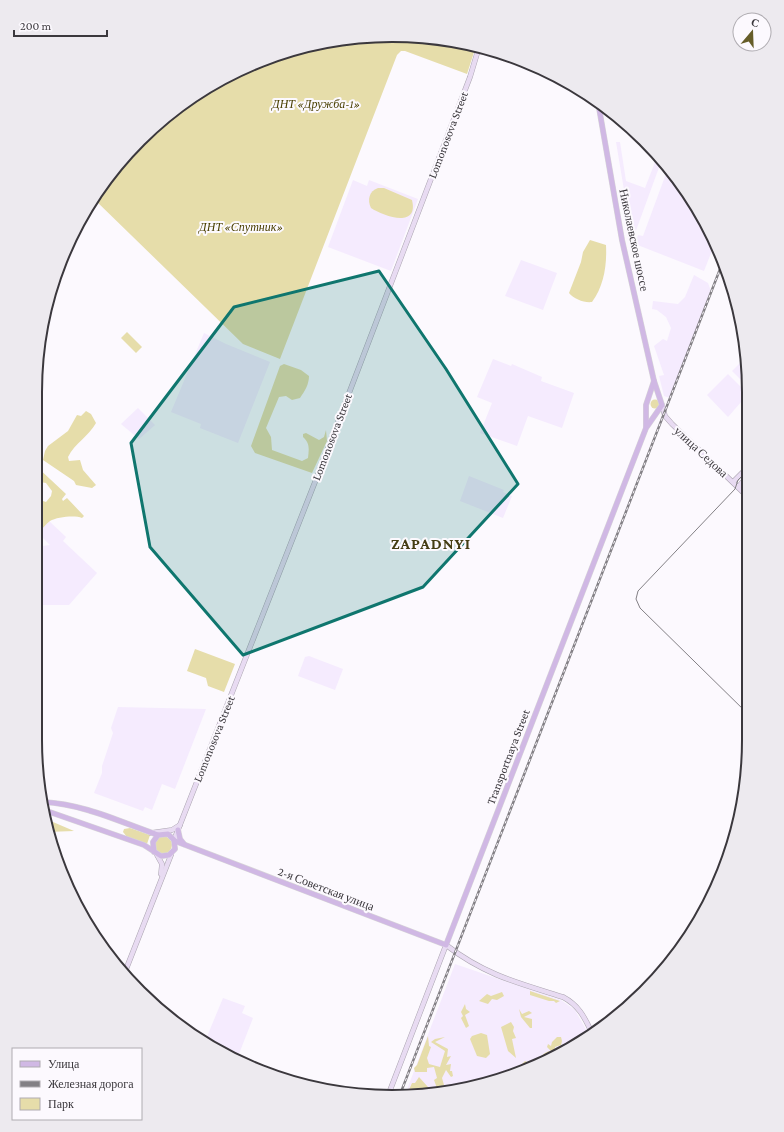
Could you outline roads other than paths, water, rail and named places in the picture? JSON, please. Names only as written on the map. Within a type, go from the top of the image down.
[{"type":"main road","name":"Николаевское шоссе","points":[[599,110],[622,240],[654,381],[662,403]]},
{"type":"main road","points":[[646,428],[646,403],[654,381]]},
{"type":"main road","points":[[646,403],[654,396],[659,398],[662,403],[660,410],[655,413],[646,428]]},
{"type":"main road","points":[[646,403],[648,410],[655,413]]},
{"type":"main road","name":"Transportnaya Street","points":[[446,945],[646,428]]},
{"type":"main road","points":[[48,802],[81,808],[158,836],[168,834],[174,840],[174,850],[170,855],[163,857],[144,845],[50,812]]},
{"type":"main road","points":[[179,827],[180,839],[184,845]]},
{"type":"main road","points":[[156,853],[153,842],[158,836]]},
{"type":"main road","name":"2-я Советская улица","points":[[174,840],[446,945]]},
{"type":"main road","name":"2-я Советская улица","points":[[174,850],[184,847],[199,850]]},
{"type":"street","name":"Lomonosova Street","points":[[174,840],[396,272],[470,77],[477,53]]},
{"type":"street","name":"улица Седова","points":[[662,403],[665,416]]},
{"type":"street","name":"улица Седова","points":[[655,413],[665,416],[742,491]]},
{"type":"street","points":[[733,482],[742,473]]},
{"type":"street","points":[[738,487],[742,483]]},
{"type":"street","points":[[150,833],[172,830],[179,827]]},
{"type":"street","points":[[156,853],[162,867],[158,886]]},
{"type":"street","points":[[127,968],[170,855]]},
{"type":"street","points":[[446,945],[478,968],[493,975],[563,997],[573,1003],[582,1012],[590,1028]]},
{"type":"street","name":"Transportnaya Street","points":[[390,1090],[446,945]]},
{"type":"tram line","points":[[742,476],[738,480],[735,489],[638,591],[636,599],[640,608],[742,708]]},
{"type":"railway","points":[[402,1090],[720,270]]},
{"type":"district","name":"ZAPADNYI","points":[[431,543]]},
{"type":"park label","name":"ДНТ «Дружба-1»","points":[[316,104]]},
{"type":"park label","name":"ДНТ «Спутник»","points":[[241,227]]}]
